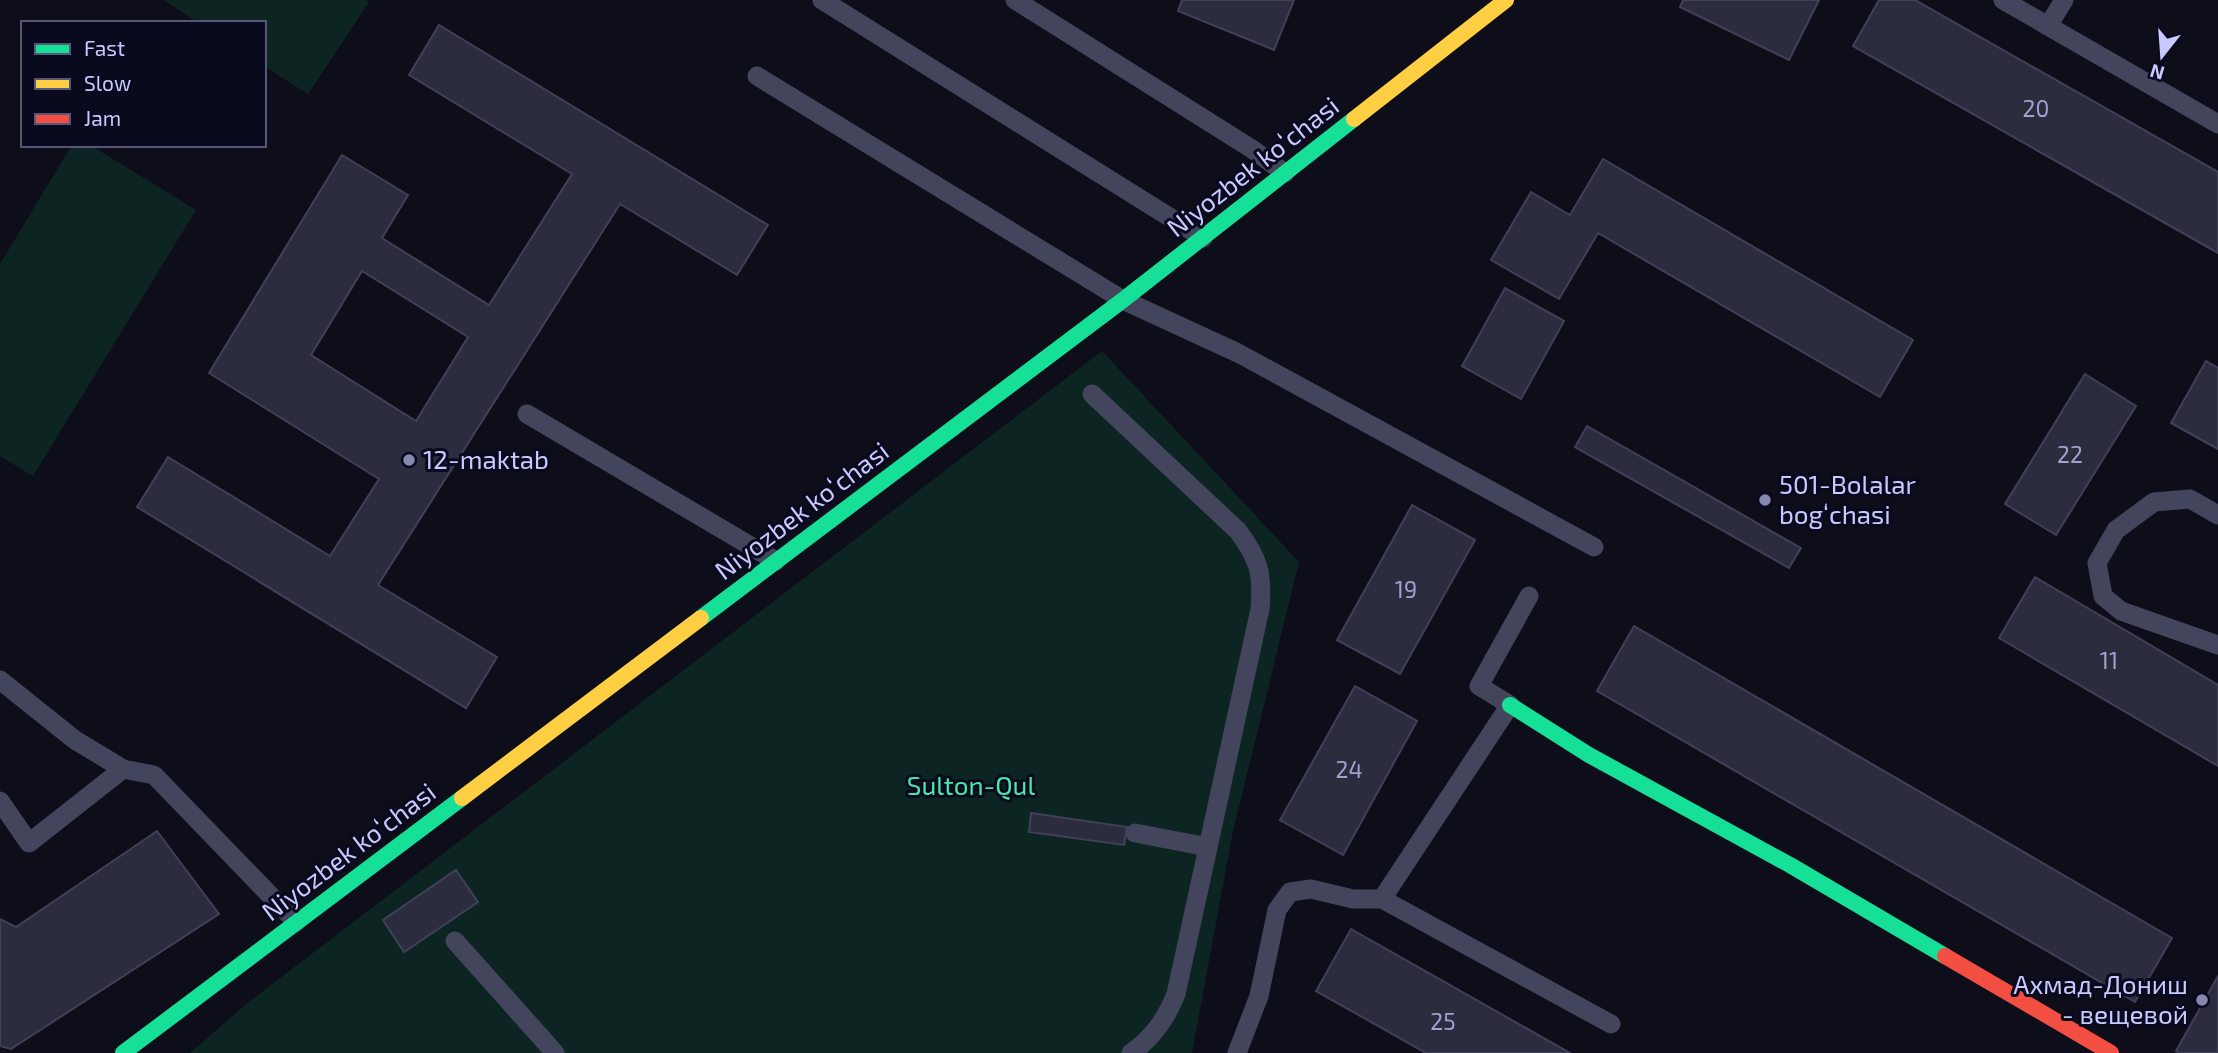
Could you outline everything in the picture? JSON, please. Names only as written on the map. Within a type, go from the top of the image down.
[{"type":"street","name":"Niyozbek koʻchasi","points":[[123,1053],[1123,300],[1506,0]]},
{"type":"street","points":[[1510,705],[1589,755],[1790,865],[2111,1053]]},
{"type":"lane","points":[[822,0],[1203,238]]},
{"type":"lane","points":[[1015,0],[1241,142],[1285,173]]},
{"type":"lane","points":[[2003,0],[2218,124]]},
{"type":"lane","points":[[2048,26],[2064,0]]},
{"type":"lane","points":[[757,76],[1123,300],[1238,352],[1594,547]]},
{"type":"lane","points":[[1092,394],[1238,531],[1252,549],[1261,569],[1260,608],[1175,995],[1167,1015],[1155,1031],[1143,1045],[1131,1053]]},
{"type":"lane","points":[[527,414],[776,561]]},
{"type":"lane","points":[[2218,514],[2190,499],[2154,502],[2116,530],[2097,563],[2103,596],[2121,611],[2218,645]]},
{"type":"lane","points":[[1382,899],[1510,705],[1479,686],[1529,596]]},
{"type":"lane","points":[[0,680],[75,740],[123,769],[154,775],[296,922]]},
{"type":"lane","points":[[0,801],[29,843],[123,769]]},
{"type":"lane","points":[[1135,833],[1208,847]]},
{"type":"lane","points":[[1237,1053],[1259,996],[1278,910],[1290,892],[1311,889],[1353,899],[1382,899],[1611,1024]]},
{"type":"lane","points":[[455,941],[555,1053]]},
{"type":"green space","points":[[164,0],[369,2],[308,94],[266,67],[266,21],[196,21]]},
{"type":"green space","points":[[71,147],[93,147],[196,210],[33,476],[0,456],[0,264]]},
{"type":"green space","name":"Sulton-Qul","points":[[1102,351],[1299,562],[1233,831],[1192,1053],[190,1053],[246,1004]]},
{"type":"building","points":[[1182,0],[1294,0],[1274,50],[1178,11]]},
{"type":"building","points":[[1683,0],[1819,0],[1789,60],[1680,7]]},
{"type":"building","points":[[1879,0],[1915,0],[2218,172],[2218,253],[1853,46]]},
{"type":"building","points":[[439,25],[768,225],[737,275],[620,204],[378,585],[497,657],[466,708],[137,507],[168,457],[330,556],[379,479],[209,373],[342,155],[408,195],[382,238],[489,305],[572,174],[409,75]],"holes":[[[362,271],[468,337],[416,421],[311,355]]]},
{"type":"building","points":[[1603,159],[1913,340],[1880,397],[1598,233],[1559,299],[1491,260],[1531,192],[1570,215]]},
{"type":"building","points":[[1505,288],[1564,321],[1521,399],[1462,366]]},
{"type":"building","points":[[2206,361],[2218,368],[2218,449],[2171,423]]},
{"type":"building","points":[[2085,374],[2136,406],[2056,535],[2005,504]]},
{"type":"building","points":[[1587,426],[1801,548],[1789,568],[1575,447]]},
{"type":"building","points":[[1412,505],[1475,540],[1400,674],[1337,640]]},
{"type":"building","points":[[2035,577],[2218,685],[2218,766],[1999,638]]},
{"type":"building","points":[[1634,626],[2172,938],[2135,1002],[1597,691]]},
{"type":"building","points":[[1355,686],[1417,721],[1343,855],[1280,820]]},
{"type":"building","points":[[1031,813],[1127,827],[1124,845],[1029,832]]},
{"type":"building","points":[[157,831],[219,914],[11,1049],[0,1046],[0,919],[16,927]]},
{"type":"building","points":[[456,870],[478,902],[404,952],[383,920]]},
{"type":"building","points":[[1351,929],[1570,1053],[1426,1053],[1316,991]]},
{"type":"building","points":[[2218,976],[2218,1053],[2179,1053],[2176,1051]]},
{"type":"traffic: fast","points":[[701,618],[1123,300],[1354,119]]},
{"type":"traffic: fast","points":[[1510,705],[1589,755],[1790,865],[1945,956]]},
{"type":"traffic: fast","points":[[123,1053],[462,798]]},
{"type":"traffic: slow","points":[[1354,119],[1506,0]]},
{"type":"traffic: slow","points":[[462,798],[701,618]]},
{"type":"traffic: jam","points":[[1945,956],[2111,1053]]},
{"type":"place","name":"12-maktab","points":[[409,460]]},
{"type":"place","name":"501-Bolalar bogʻchasi","points":[[1765,500]]},
{"type":"place","name":"Ахмад-Дониш - вещевой","points":[[2202,1000]]}]
